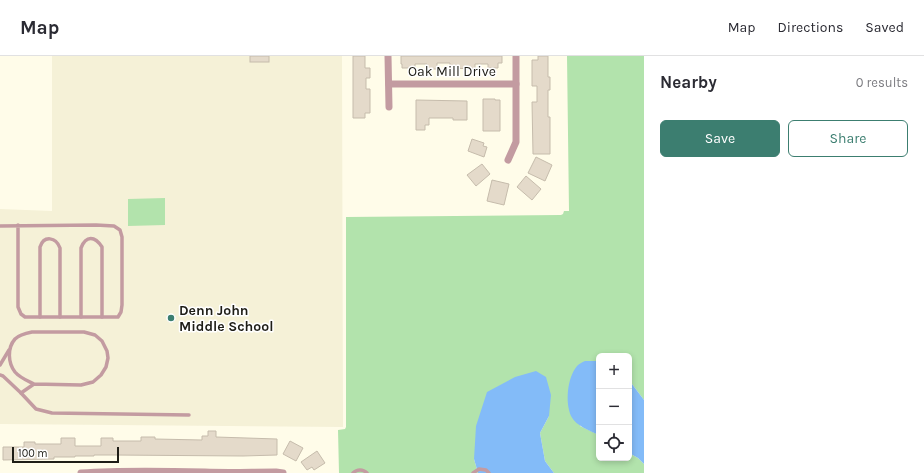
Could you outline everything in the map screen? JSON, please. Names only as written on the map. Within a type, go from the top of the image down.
[{"type":"street","name":"Oak Mill Drive","points":[[388,56],[389,84],[516,84],[516,56]]},
{"type":"street","points":[[389,84],[389,107]]},
{"type":"street","points":[[508,160],[516,142],[516,84]]},
{"type":"street","points":[[81,473],[105,471],[282,473]]},
{"type":"lane","points":[[0,226],[18,225],[96,225],[114,226],[120,230],[122,237],[122,305],[121,312],[118,317],[24,317],[18,307],[18,225]]},
{"type":"lane","points":[[81,317],[81,248],[84,242],[90,238],[97,240],[102,247],[102,317]]},
{"type":"lane","points":[[40,317],[40,247],[41,243],[48,239],[56,241],[60,248],[60,317]]},
{"type":"lane","points":[[0,365],[10,347],[16,338],[32,332],[84,332],[95,335],[102,341],[107,351],[108,358],[102,376],[93,382],[81,385],[34,384],[16,374],[11,365],[10,347]]},
{"type":"lane","points":[[0,375],[3,376],[36,409],[52,413],[189,415]]},
{"type":"lane","points":[[21,393],[34,384]]},
{"type":"lane","points":[[473,473],[476,470],[483,469],[489,473]]},
{"type":"lane","points":[[353,473],[357,470],[364,470],[368,473]]},
{"type":"shaded area","name":"Denn John Middle School","points":[[52,56],[342,56],[343,427],[0,424],[0,209],[52,211]]},
{"type":"green space","points":[[567,56],[644,56],[644,400],[632,384],[632,353],[596,353],[596,361],[585,361],[580,426],[596,434],[596,461],[632,461],[632,455],[644,464],[644,473],[554,473],[545,461],[540,433],[549,416],[474,459],[478,473],[339,473],[338,430],[345,429],[346,427],[346,217],[561,215],[564,211],[569,211]]},
{"type":"green space","points":[[165,198],[165,225],[128,226],[128,199]]},
{"type":"water","points":[[585,361],[596,361],[596,434],[576,423],[569,411],[569,384],[574,371],[581,363]]},
{"type":"water","points":[[536,371],[546,377],[551,395],[549,416],[540,433],[545,461],[554,473],[478,473],[474,459],[476,426],[487,392],[515,377]]},
{"type":"water","points":[[632,384],[644,400],[644,464],[632,455]]},
{"type":"building","points":[[250,56],[269,56],[269,62],[250,62]]},
{"type":"building","points":[[353,56],[365,56],[365,68],[370,68],[370,78],[366,78],[366,89],[370,89],[370,113],[365,113],[365,118],[353,118]]},
{"type":"building","points":[[401,56],[502,56],[502,63],[498,63],[498,68],[488,68],[488,64],[475,64],[475,69],[450,68],[450,63],[437,63],[437,69],[427,69],[427,64],[415,64],[415,68],[402,68]]},
{"type":"building","points":[[538,56],[548,56],[548,77],[550,77],[550,90],[548,90],[548,117],[550,117],[550,154],[533,154],[532,102],[537,102],[537,86],[532,86],[532,60],[538,60]]},
{"type":"building","points":[[483,99],[500,100],[500,131],[483,131]]},
{"type":"building","points":[[416,100],[467,101],[467,120],[453,120],[453,118],[429,118],[429,125],[425,125],[425,130],[416,130]]},
{"type":"building","points":[[472,139],[484,143],[483,146],[487,147],[484,157],[468,151]]},
{"type":"building","points":[[536,157],[552,165],[545,181],[528,173]]},
{"type":"building","points":[[482,164],[490,174],[476,186],[467,175]]},
{"type":"building","points":[[526,176],[541,189],[532,200],[517,187]]},
{"type":"building","points":[[492,180],[509,184],[504,205],[487,201]]},
{"type":"building","points":[[208,431],[216,431],[216,437],[277,439],[277,455],[94,455],[54,457],[54,459],[3,460],[3,447],[24,447],[24,442],[35,442],[35,444],[61,444],[61,438],[75,438],[75,446],[101,446],[101,438],[113,438],[113,441],[141,441],[141,437],[155,437],[155,439],[202,440],[202,436],[208,436]]},
{"type":"building","points":[[290,441],[303,448],[296,461],[283,454]]},
{"type":"building","points":[[317,451],[325,463],[314,470],[312,467],[307,470],[301,462]]},
{"type":"place","name":"Denn John Middle School","points":[[171,318]]}]
